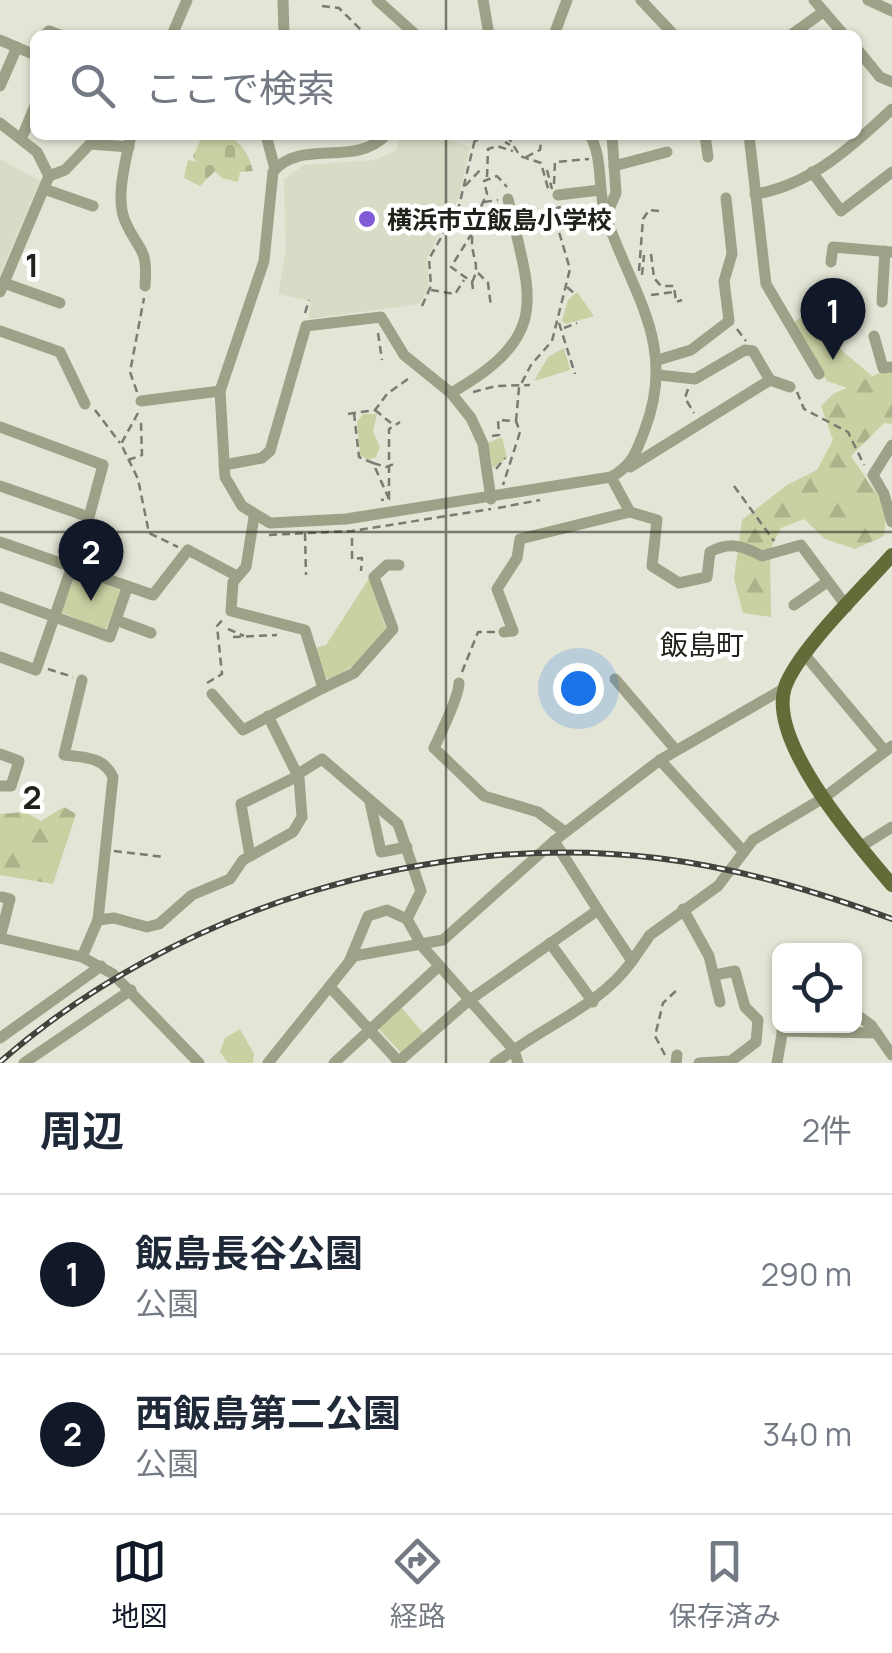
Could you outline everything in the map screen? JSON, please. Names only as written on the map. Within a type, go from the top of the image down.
[{"type":"main road","points":[[892,555],[805,655],[785,688],[784,720],[825,798],[892,885]]},
{"type":"street","points":[[174,30],[187,0]]},
{"type":"street","points":[[283,0],[284,30]]},
{"type":"street","points":[[378,0],[411,30]]},
{"type":"street","points":[[483,0],[488,30]]},
{"type":"street","points":[[556,30],[566,0]]},
{"type":"street","points":[[868,0],[892,11]]},
{"type":"street","points":[[643,1],[668,30]]},
{"type":"street","points":[[795,30],[818,4],[840,30]]},
{"type":"street","points":[[0,40],[25,50],[0,86]]},
{"type":"street","points":[[862,55],[880,77],[892,82]]},
{"type":"street","points":[[862,136],[892,109]]},
{"type":"street","points":[[22,137],[30,118]]},
{"type":"street","points":[[0,123],[22,137],[49,176]]},
{"type":"street","points":[[267,140],[274,168],[264,261],[220,391],[224,465],[232,494],[254,517],[287,523],[491,499],[611,477],[770,380],[794,386]]},
{"type":"street","points":[[274,168],[290,158],[362,151],[378,140]]},
{"type":"street","points":[[592,140],[598,153],[606,216],[655,338],[658,360],[653,409],[628,468]]},
{"type":"street","points":[[606,216],[616,194],[612,140]]},
{"type":"street","points":[[706,140],[708,157]]},
{"type":"street","points":[[749,140],[766,284],[819,374]]},
{"type":"street","points":[[755,194],[781,190],[842,154],[858,140]]},
{"type":"street","points":[[60,302],[2,288],[49,176],[65,170],[90,144],[130,141],[122,204],[124,220],[145,252],[146,286]]},
{"type":"street","points":[[614,166],[667,152]]},
{"type":"street","points":[[812,172],[841,211],[892,172]]},
{"type":"street","points":[[44,189],[93,206]]},
{"type":"street","points":[[558,194],[600,190]]},
{"type":"street","points":[[658,360],[691,350],[729,321],[724,281],[732,254],[726,198]]},
{"type":"street","points":[[451,393],[505,354],[528,315],[527,263],[508,200]]},
{"type":"street","points":[[832,262],[833,247],[888,252],[882,302]]},
{"type":"street","points":[[224,465],[252,462],[270,451],[306,326],[376,317],[385,322],[419,371],[451,393],[483,444],[491,499]]},
{"type":"street","points":[[0,331],[60,352],[87,398]]},
{"type":"street","points":[[874,336],[882,368],[892,367]]},
{"type":"street","points":[[659,375],[694,379],[745,350],[753,351],[770,380]]},
{"type":"street","points":[[141,401],[220,391]]},
{"type":"street","points":[[0,427],[104,464],[36,670],[0,657]]},
{"type":"street","points":[[892,445],[874,472],[892,522]]},
{"type":"street","points":[[611,477],[630,512]]},
{"type":"street","points":[[0,486],[89,517]]},
{"type":"street","points":[[504,632],[513,631],[497,590],[518,558],[520,539],[630,512],[657,520],[652,566],[679,583],[689,584],[707,577],[710,552],[716,548],[740,545],[762,556],[801,545],[848,607]]},
{"type":"street","points":[[254,517],[246,567],[237,576],[231,611],[305,630],[323,688]]},
{"type":"street","points":[[0,542],[153,595],[188,550],[237,576]]},
{"type":"street","points":[[212,694],[244,730],[354,673],[393,629],[374,577],[387,566],[399,565]]},
{"type":"street","points":[[794,605],[826,582]]},
{"type":"street","points":[[0,597],[110,637],[127,588]]},
{"type":"street","points":[[116,620],[151,632]]},
{"type":"street","points":[[495,1063],[516,1056],[569,1012],[594,1002],[616,984],[650,935],[718,886],[762,833],[825,798],[889,748],[805,655]]},
{"type":"street","points":[[614,679],[674,750]]},
{"type":"street","points":[[82,680],[64,756],[90,758],[108,766],[113,777],[98,920],[82,957]]},
{"type":"street","points":[[459,684],[456,702],[446,712],[434,748],[484,796],[538,812],[560,836],[598,910],[632,961]]},
{"type":"street","points":[[349,962],[364,952],[443,940],[468,922],[560,836],[660,760],[785,688]]},
{"type":"street","points":[[98,920],[114,918],[147,927],[160,924],[192,894],[230,879],[250,856],[293,832],[302,817],[298,775],[268,716]]},
{"type":"street","points":[[0,754],[19,761],[11,786],[0,786]]},
{"type":"street","points":[[250,856],[241,804],[322,759],[398,824],[420,891],[408,919]]},
{"type":"street","points":[[660,760],[744,852]]},
{"type":"street","points":[[370,802],[381,852],[407,848]]},
{"type":"street","points":[[860,848],[892,827]]},
{"type":"street","points":[[0,950],[10,899]]},
{"type":"street","points":[[683,909],[716,975],[720,1002]]},
{"type":"street","points":[[268,1063],[349,962],[368,916],[387,910],[408,919],[422,946],[516,1056]]},
{"type":"street","points":[[331,988],[399,1062],[468,1001],[598,910]]},
{"type":"street","points":[[4,939],[82,957],[101,966],[131,990],[199,1063]]},
{"type":"street","points":[[550,944],[594,1002]]},
{"type":"street","points":[[0,1038],[101,966]]},
{"type":"street","points":[[334,1063],[439,966]]},
{"type":"street","points":[[699,1063],[731,1061],[756,1042],[758,1020],[745,1007],[735,972],[716,975]]},
{"type":"street","points":[[24,1063],[131,990]]},
{"type":"street","points":[[862,1020],[892,1055]]},
{"type":"street","points":[[862,1031],[876,1032]]},
{"type":"street","points":[[777,1063],[782,1033]]},
{"type":"street","points":[[278,1052],[288,1063]]},
{"type":"path","points":[[322,6],[340,8],[361,30]]},
{"type":"path","points":[[422,306],[429,290],[429,259],[459,206],[475,140]]},
{"type":"path","points":[[474,144],[478,140]]},
{"type":"path","points":[[473,289],[477,272],[472,243],[484,202],[486,150],[501,140]]},
{"type":"path","points":[[507,140],[514,152]]},
{"type":"path","points":[[526,158],[540,150],[541,140]]},
{"type":"path","points":[[497,146],[550,170],[555,197],[555,162],[592,159]]},
{"type":"path","points":[[464,186],[486,167]]},
{"type":"path","points":[[503,486],[520,438],[516,421],[519,388],[556,330],[570,259],[553,220],[546,170]]},
{"type":"path","points":[[484,202],[508,200],[502,180],[487,177]]},
{"type":"path","points":[[641,286],[645,214],[659,211]]},
{"type":"path","points":[[472,282],[451,267],[467,234],[475,229]]},
{"type":"path","points":[[643,255],[652,254],[654,278],[661,286],[674,286],[676,302],[682,300]]},
{"type":"path","points":[[637,277],[643,255]]},
{"type":"path","points":[[476,256],[484,256]]},
{"type":"path","points":[[477,272],[487,280],[492,304]]},
{"type":"path","points":[[429,290],[454,294],[465,279]]},
{"type":"path","points":[[120,444],[141,401],[130,372],[146,286]]},
{"type":"path","points":[[565,288],[572,294]]},
{"type":"path","points":[[644,295],[675,292]]},
{"type":"path","points":[[302,322],[308,300]]},
{"type":"path","points":[[376,317],[382,360]]},
{"type":"path","points":[[557,322],[563,329],[574,374]]},
{"type":"path","points":[[556,330],[577,323]]},
{"type":"path","points":[[735,327],[744,338]]},
{"type":"path","points":[[548,347],[552,354]]},
{"type":"path","points":[[535,360],[541,365]]},
{"type":"path","points":[[348,414],[375,410],[387,394],[419,371]]},
{"type":"path","points":[[464,397],[494,383],[519,388],[530,385]]},
{"type":"path","points":[[690,384],[685,398],[700,422]]},
{"type":"path","points":[[794,386],[804,408],[848,432],[858,458],[874,472]]},
{"type":"path","points":[[87,398],[120,444],[138,479],[149,533],[174,545]]},
{"type":"path","points":[[375,410],[392,424]]},
{"type":"path","points":[[354,413],[358,459],[386,467],[394,464]]},
{"type":"path","points":[[128,460],[144,450],[141,424],[135,419]]},
{"type":"path","points":[[487,436],[499,434],[498,420],[516,421]]},
{"type":"path","points":[[392,424],[400,422]]},
{"type":"path","points":[[390,510],[386,467],[392,424]]},
{"type":"path","points":[[520,438],[530,438]]},
{"type":"path","points":[[494,470],[505,458]]},
{"type":"path","points":[[373,463],[389,499]]},
{"type":"path","points":[[734,486],[781,551]]},
{"type":"path","points":[[381,500],[389,499]]},
{"type":"path","points":[[305,533],[306,575]]},
{"type":"path","points":[[352,538],[352,559],[362,558],[362,571]]},
{"type":"path","points":[[212,694],[205,680],[222,674],[217,626],[231,611]]},
{"type":"path","points":[[228,629],[244,636],[287,634]]},
{"type":"path","points":[[459,684],[478,632],[488,632]]},
{"type":"path","points":[[42,682],[49,668],[82,680]]},
{"type":"path","points":[[108,850],[164,857]]},
{"type":"path","points":[[662,1054],[655,1036],[663,1002],[678,989]]},
{"type":"shaded area","name":"横浜市立飯島小学校","points":[[399,140],[448,140],[470,147],[459,198],[427,258],[429,286],[420,304],[309,319],[310,301],[278,294],[286,251],[284,179],[304,165],[375,160],[396,150]]},
{"type":"shaded area","points":[[0,159],[40,181],[0,275]]},
{"type":"green space","points":[[234,140],[248,155],[253,171],[240,172],[238,182],[222,178],[215,171],[200,186],[184,178],[188,160],[197,162],[193,157],[200,141]]},
{"type":"green space","points":[[577,292],[594,316],[566,324],[562,321],[568,300]]},
{"type":"green space","points":[[812,310],[833,322],[833,343],[873,377],[847,388],[827,381],[791,324]]},
{"type":"green space","points":[[564,348],[570,370],[534,381],[548,357]]},
{"type":"green space","points":[[886,370],[892,371],[892,424],[884,423],[851,456],[887,509],[884,536],[855,549],[825,539],[804,519],[781,528],[770,550],[771,617],[743,613],[734,579],[742,520],[787,485],[817,470],[833,440],[821,406],[833,394]]},
{"type":"green space","points":[[363,414],[377,414],[373,431],[380,447],[376,457],[368,460],[360,455],[357,422]]},
{"type":"green space","points":[[502,437],[507,458],[493,468],[488,443]]},
{"type":"green space","points":[[76,574],[122,591],[105,631],[61,612]]},
{"type":"green space","points":[[370,577],[386,629],[357,664],[329,679],[324,677],[315,648],[326,645]]},
{"type":"green space","points":[[64,807],[76,814],[53,884],[0,875],[0,814],[25,812],[41,821]]},
{"type":"green space","points":[[401,1007],[425,1035],[402,1054],[377,1027]]},
{"type":"green space","points":[[240,1029],[254,1054],[253,1063],[228,1063],[220,1052],[225,1038]]},
{"type":"railway","points":[[0,1062],[69,1008],[144,962],[224,923],[308,892],[395,870],[482,857],[570,852],[657,858],[776,882],[892,919]]},
{"type":"place","name":"横浜市立飯島小学校","points":[[367,219]]},
{"type":"place","name":"飯島長谷公園","points":[[833,360]]},
{"type":"place","name":"西飯島第二公園","points":[[91,601]]},
{"type":"district","name":"飯島町","points":[[702,644]]}]
